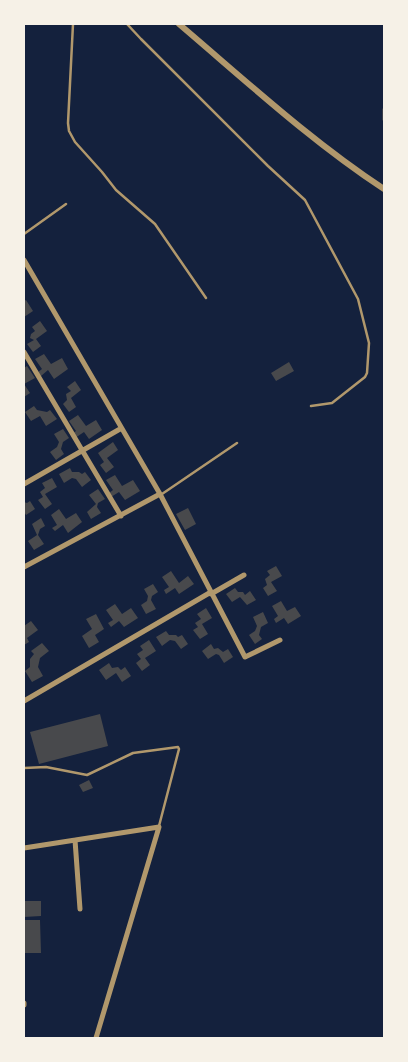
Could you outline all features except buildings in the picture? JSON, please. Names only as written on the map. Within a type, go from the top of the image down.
[{"type":"street","points":[[180,24],[256,90],[336,155],[384,189]]},
{"type":"street","points":[[24,260],[120,429],[160,494],[245,657],[280,640]]},
{"type":"street","points":[[24,352],[121,516]]},
{"type":"street","points":[[24,484],[120,429]]},
{"type":"street","points":[[24,567],[160,494]]},
{"type":"street","points":[[24,701],[244,575]]},
{"type":"street","points":[[24,848],[159,827],[96,1038]]},
{"type":"street","points":[[75,840],[80,909]]},
{"type":"lane","points":[[73,24],[68,123],[71,137],[116,190],[155,224],[206,298]]},
{"type":"lane","points":[[127,24],[304,200],[355,292],[368,339],[367,373],[332,403],[311,406]]},
{"type":"lane","points":[[384,109],[384,120]]},
{"type":"lane","points":[[24,234],[66,204]]},
{"type":"lane","points":[[160,494],[237,443]]},
{"type":"lane","points":[[24,768],[43,767],[86,775],[133,753],[178,747],[180,749],[159,827]]}]
